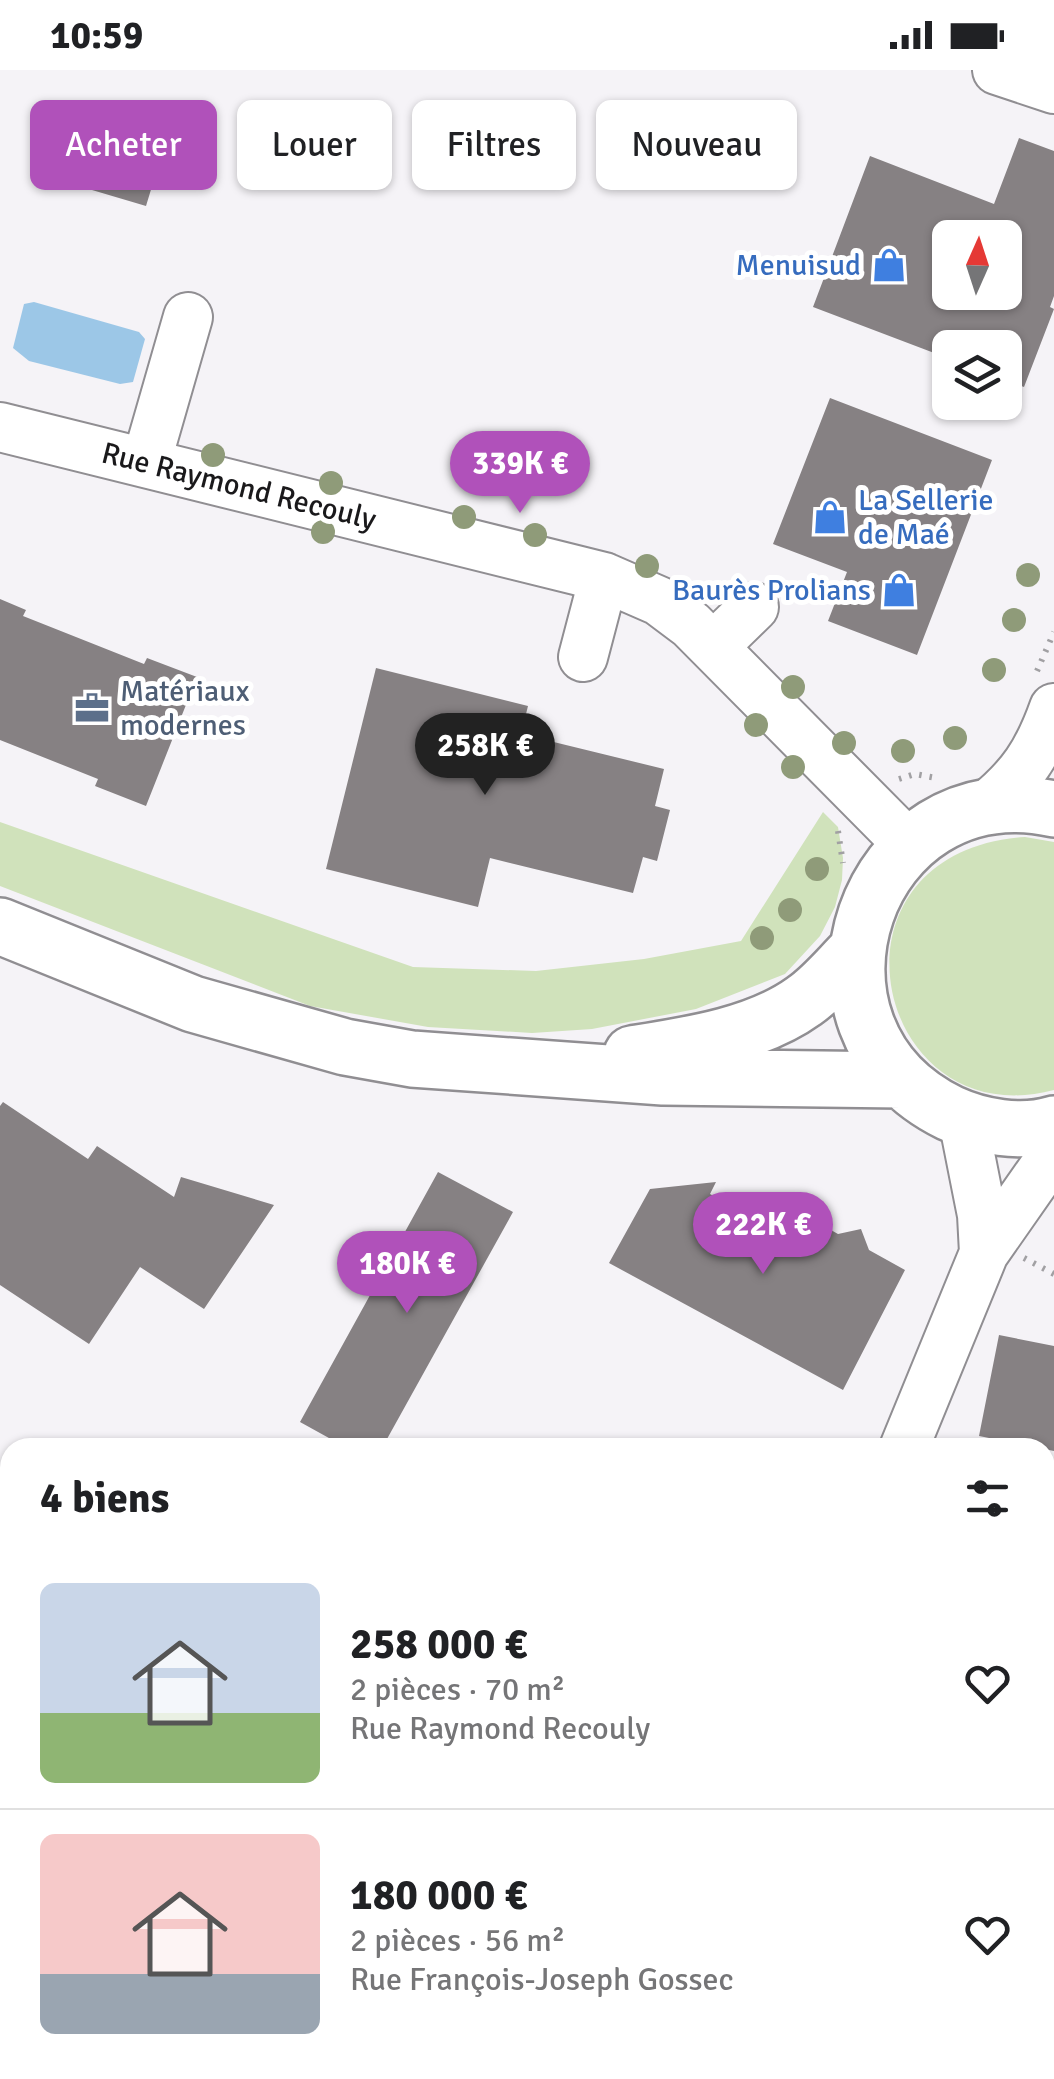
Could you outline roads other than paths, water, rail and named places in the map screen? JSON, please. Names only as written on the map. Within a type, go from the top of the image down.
[{"type":"main road","points":[[1054,809],[963,793],[944,821],[909,845],[882,876],[864,912],[855,952],[858,998],[874,1042],[901,1080],[930,1103],[963,1119],[1003,1128],[1054,1124]]},
{"type":"main road","points":[[0,926],[192,1004],[345,1047],[412,1059],[662,1078],[901,1080]]},
{"type":"main road","points":[[546,1068],[657,1050],[738,1031],[805,1001],[855,952]]},
{"type":"street","points":[[997,70],[1054,89]]},
{"type":"street","points":[[146,463],[188,317]]},
{"type":"street","name":"Rue Raymond Recouly","points":[[0,427],[604,577],[659,601],[691,625],[909,845]]},
{"type":"street","points":[[583,657],[604,577]]},
{"type":"street","points":[[713,647],[754,606]]},
{"type":"street","points":[[963,793],[1014,782],[1041,744],[1044,695]]},
{"type":"street","points":[[963,1119],[982,1215],[984,1253]]},
{"type":"street","points":[[908,1438],[984,1253],[1054,1153]]},
{"type":"water","points":[[34,302],[139,332],[145,339],[133,382],[120,384],[29,361],[13,348],[24,304]]},
{"type":"place","name":"Menuisud","points":[[889,265]]},
{"type":"place","name":"La Sellerie de Maé","points":[[830,517]]},
{"type":"place","name":"Baurès Prolians","points":[[899,590]]},
{"type":"place","name":"Matériaux modernes","points":[[92,708]]}]
